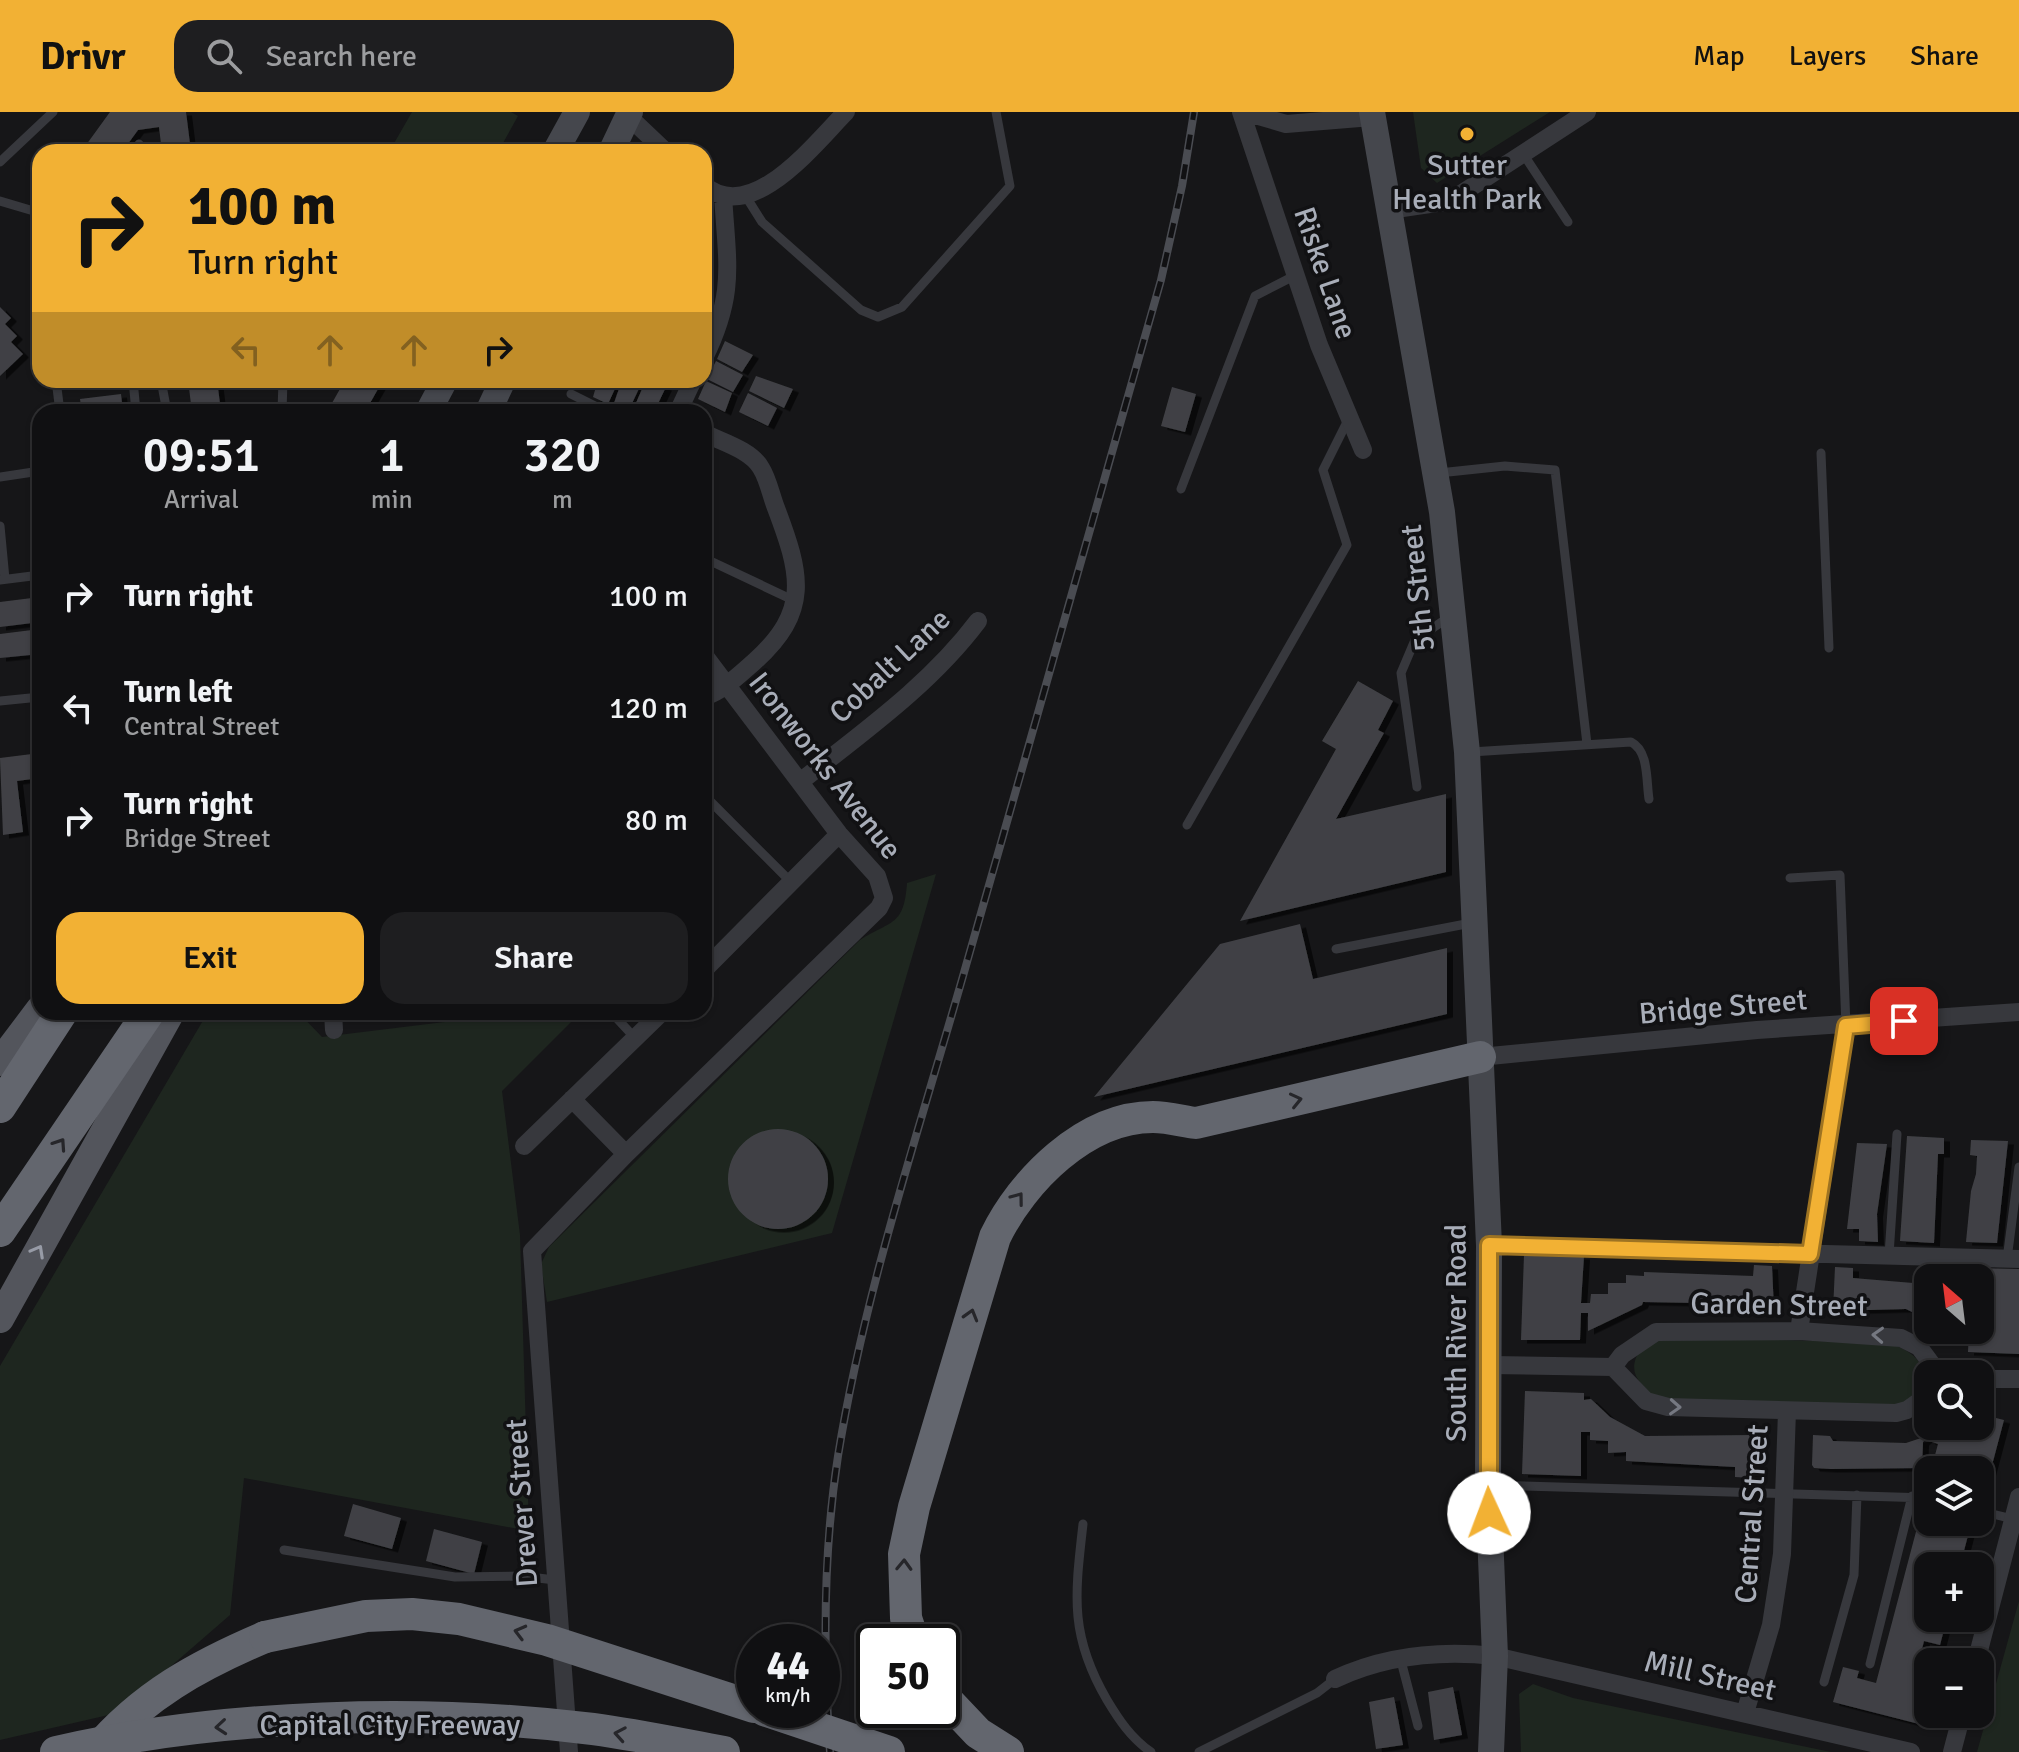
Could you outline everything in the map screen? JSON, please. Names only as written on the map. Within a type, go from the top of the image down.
[{"type":"highway","points":[[0,1107],[57,1020]]},
{"type":"highway","points":[[0,1231],[144,1020]]},
{"type":"highway","points":[[908,1624],[904,1554],[914,1507],[984,1268],[1005,1216],[1037,1174],[1079,1142],[1106,1129],[1152,1117],[1196,1123],[1480,1057]]},
{"type":"highway","points":[[95,1752],[116,1727],[158,1691],[205,1663],[265,1637],[366,1616],[412,1614],[459,1619],[547,1640],[736,1701]]},
{"type":"highway","points":[[960,1714],[978,1733],[1008,1752]]},
{"type":"highway","name":"Capital City Freeway","points":[[56,1752],[192,1729],[318,1719],[503,1722],[593,1729],[724,1752]]},
{"type":"highway","points":[[818,1728],[889,1752]]},
{"type":"main road","points":[[559,144],[577,112]]},
{"type":"main road","points":[[614,144],[628,113]]},
{"type":"main road","name":"5th Street","points":[[1371,114],[1434,474],[1453,614],[1467,752],[1480,1057]]},
{"type":"main road","points":[[0,1062],[32,1020]]},
{"type":"main road","points":[[0,1319],[167,1020]]},
{"type":"main road","name":"South River Road","points":[[1480,1057],[1489,1245],[1488,1484],[1495,1656],[1491,1752]]},
{"type":"street","points":[[712,189],[723,195],[745,195],[776,181],[846,112]]},
{"type":"street","points":[[1243,112],[1286,124],[1371,114]]},
{"type":"street","name":"Riske Lane","points":[[1243,112],[1296,275],[1363,450]]},
{"type":"street","points":[[1389,210],[1450,201],[1587,112]]},
{"type":"street","points":[[628,113],[658,144]]},
{"type":"street","points":[[712,338],[726,309],[728,290],[723,195]]},
{"type":"street","points":[[712,437],[746,454],[761,466],[793,550],[797,602],[782,634],[727,685],[712,693]]},
{"type":"street","name":"Cobalt Lane","points":[[800,782],[926,680],[953,655],[978,621]]},
{"type":"street","name":"Ironworks Avenue","points":[[532,1251],[626,1154],[879,908],[884,898],[880,881],[839,834],[712,665]]},
{"type":"street","points":[[712,961],[793,884],[839,834]]},
{"type":"street","name":"Bridge Street","points":[[1480,1057],[1757,1030],[2019,1012]]},
{"type":"street","points":[[524,1146],[654,1020]]},
{"type":"street","points":[[1799,1331],[1846,1026]]},
{"type":"street","points":[[572,1099],[626,1154]]},
{"type":"street","points":[[1489,1245],[2013,1259]]},
{"type":"street","name":"Drever Street","points":[[532,1251],[569,1752]]},
{"type":"street","name":"Garden Street","points":[[1613,1367],[1622,1355],[1656,1332],[1799,1331],[1901,1338],[1919,1347],[1929,1360]]},
{"type":"street","points":[[1490,1365],[1613,1367],[1638,1395],[1655,1405],[1896,1413],[1914,1405]]},
{"type":"street","points":[[1994,1379],[2019,1379]]},
{"type":"street","name":"Central Street","points":[[1745,1713],[1771,1625],[1782,1554],[1787,1411]]},
{"type":"street","points":[[1980,1648],[2019,1497]]},
{"type":"street","name":"Mill Street","points":[[1335,1679],[1361,1667],[1400,1657],[1459,1652],[1495,1656],[1911,1752]]},
{"type":"street","points":[[1952,1752],[1958,1728]]},
{"type":"lane","points":[[0,162],[53,112]]},
{"type":"lane","points":[[745,195],[762,222],[861,310],[878,317],[902,307],[1010,186],[996,112]]},
{"type":"lane","points":[[1522,152],[1568,222]]},
{"type":"lane","points":[[0,201],[32,211]]},
{"type":"lane","points":[[1181,489],[1255,296],[1296,275]]},
{"type":"lane","points":[[571,394],[591,404]]},
{"type":"lane","points":[[1187,825],[1347,545],[1323,470],[1349,418]]},
{"type":"lane","points":[[1821,453],[1829,648]]},
{"type":"lane","points":[[1434,474],[1505,466],[1555,470],[1587,744]]},
{"type":"lane","points":[[0,477],[32,472]]},
{"type":"lane","points":[[0,526],[3,580],[32,576]]},
{"type":"lane","points":[[712,562],[797,602]]},
{"type":"lane","points":[[1417,787],[1401,673],[1415,640],[1453,614]]},
{"type":"lane","points":[[0,701],[32,698]]},
{"type":"lane","points":[[1467,752],[1631,742],[1639,747],[1649,799]]},
{"type":"lane","points":[[712,803],[793,884]]},
{"type":"lane","points":[[1790,878],[1840,875],[1846,1026]]},
{"type":"lane","points":[[1336,949],[1475,923]]},
{"type":"lane","points":[[618,1020],[635,1038]]},
{"type":"lane","points":[[1889,1255],[1897,1134]]},
{"type":"lane","points":[[2013,1259],[2019,1167]]},
{"type":"lane","points":[[1488,1484],[1912,1496],[1870,1664]]},
{"type":"lane","points":[[1824,1682],[1854,1575],[1857,1495]]},
{"type":"lane","points":[[1994,1514],[2013,1519]]},
{"type":"lane","points":[[1083,1524],[1075,1592],[1080,1645],[1125,1729],[1151,1752]]},
{"type":"lane","points":[[284,1550],[455,1577],[521,1576],[555,1580]]},
{"type":"lane","points":[[1400,1657],[1418,1726]]},
{"type":"lane","points":[[1199,1752],[1317,1693],[1335,1679]]},
{"type":"shaded area","points":[[412,112],[511,112],[518,116],[502,144],[394,144]]},
{"type":"shaded area","name":"Sutter Health Park","points":[[1413,112],[1550,112],[1437,183],[1421,168]]},
{"type":"shaded area","points":[[936,874],[832,1233],[547,1302],[541,1264],[549,1247],[860,940],[888,925],[899,915],[907,883]]},
{"type":"shaded area","points":[[203,1020],[306,1020],[322,1037],[461,1020],[573,1020],[502,1091],[520,1235],[529,1531],[244,1478],[230,1615],[117,1713],[0,1740],[0,1366]]},
{"type":"shaded area","points":[[1666,1337],[1888,1343],[1917,1360],[1914,1360],[1914,1395],[1903,1405],[1658,1401],[1640,1382],[1634,1370],[1642,1346]]},
{"type":"shaded area","points":[[2019,1601],[2019,1752],[1977,1752],[1984,1728],[1994,1728],[1994,1691]]},
{"type":"shaded area","points":[[1533,1684],[1573,1698],[1831,1752],[1521,1752],[1519,1694]]},
{"type":"building","points":[[110,112],[186,112],[190,144],[161,144],[159,127],[138,130],[128,144],[87,144]]},
{"type":"building","points":[[0,307],[11,318],[5,324],[17,336],[11,342],[23,354],[0,376]]},
{"type":"building","points":[[725,341],[753,355],[742,372],[717,359]]},
{"type":"building","points":[[716,361],[743,375],[733,392],[712,382]]},
{"type":"building","points":[[756,376],[793,389],[784,408],[749,391]]},
{"type":"building","points":[[712,384],[732,393],[725,412],[698,399],[703,388],[712,388]]},
{"type":"building","points":[[1172,387],[1196,394],[1185,432],[1161,426]]},
{"type":"building","points":[[189,388],[218,388],[220,404],[191,404]]},
{"type":"building","points":[[340,388],[379,388],[370,404],[332,404]]},
{"type":"building","points":[[596,388],[615,388],[608,404],[593,397]]},
{"type":"building","points":[[619,388],[639,388],[632,404],[614,404]]},
{"type":"building","points":[[642,388],[666,388],[658,404],[636,404]]},
{"type":"building","points":[[748,393],[777,408],[768,426],[739,412]]},
{"type":"building","points":[[121,394],[122,404],[81,404],[80,399]]},
{"type":"building","points":[[32,598],[32,623],[0,627],[0,602]]},
{"type":"building","points":[[32,630],[32,655],[0,658],[0,634]]},
{"type":"building","points":[[1358,681],[1393,701],[1378,730],[1384,733],[1336,819],[1446,794],[1446,872],[1240,921],[1336,749],[1322,741]]},
{"type":"building","points":[[32,754],[32,779],[17,781],[23,832],[3,835],[0,758]]},
{"type":"building","points":[[1300,924],[1313,979],[1447,948],[1447,1014],[1094,1097],[1220,944]]},
{"type":"building","points":[[778,1129],[797,1133],[813,1144],[824,1160],[828,1179],[824,1198],[813,1214],[797,1225],[778,1229],[759,1225],[743,1214],[732,1198],[728,1179],[732,1160],[743,1144],[759,1133]]},
{"type":"building","points":[[1907,1136],[1944,1138],[1944,1154],[1938,1154],[1934,1243],[1900,1241]]},
{"type":"building","points":[[1971,1140],[2008,1141],[1997,1243],[1966,1242],[1977,1156],[1970,1155]]},
{"type":"building","points":[[1857,1143],[1887,1144],[1877,1214],[1878,1242],[1859,1241],[1859,1229],[1847,1229]]},
{"type":"building","points":[[1524,1255],[1584,1256],[1581,1303],[1590,1303],[1591,1294],[1608,1294],[1608,1283],[1626,1283],[1626,1275],[1644,1276],[1644,1272],[1753,1276],[1754,1265],[1772,1266],[1774,1310],[1754,1310],[1753,1304],[1643,1302],[1588,1331],[1588,1313],[1581,1313],[1580,1340],[1521,1340]]},
{"type":"building","points":[[1835,1267],[1853,1268],[1853,1278],[1914,1283],[1914,1313],[1906,1309],[1833,1311]]},
{"type":"building","points":[[1994,1268],[2019,1269],[2019,1354],[1968,1352],[1968,1344],[1994,1344]]},
{"type":"building","points":[[1525,1391],[1584,1393],[1584,1400],[1591,1399],[1610,1417],[1645,1436],[1756,1435],[1753,1478],[1735,1477],[1735,1467],[1626,1461],[1626,1452],[1608,1453],[1608,1441],[1590,1440],[1590,1432],[1581,1432],[1581,1476],[1522,1474]]},
{"type":"building","points":[[1994,1418],[2004,1420],[1994,1458],[1935,1456],[1938,1444],[1929,1441],[1994,1440]]},
{"type":"building","points":[[1813,1435],[1830,1436],[1833,1441],[1906,1443],[1925,1440],[1922,1456],[1914,1456],[1914,1468],[1831,1469],[1814,1468],[1812,1465]]},
{"type":"building","points":[[353,1504],[401,1518],[392,1549],[344,1536]]},
{"type":"building","points":[[434,1529],[482,1542],[474,1574],[426,1561]]},
{"type":"building","points":[[1915,1536],[1968,1536],[1964,1552],[1914,1552],[1914,1632],[1943,1632],[1940,1645],[1924,1641],[1922,1648],[1914,1648],[1914,1723],[1833,1702],[1843,1667],[1859,1671],[1857,1678],[1876,1683]]},
{"type":"building","points":[[1453,1687],[1462,1735],[1434,1740],[1428,1692]]},
{"type":"building","points":[[1394,1697],[1403,1745],[1376,1749],[1369,1702]]},
{"type":"railway","points":[[830,1752],[826,1678],[827,1566],[833,1493],[849,1393],[895,1207],[1161,280],[1182,186],[1194,112]]},
{"type":"place","name":"Sutter Health Park","points":[[1467,134]]},
{"type":"route","points":[[1489,1513],[1489,1245],[1810,1254],[1846,1026],[1904,1021]]}]
